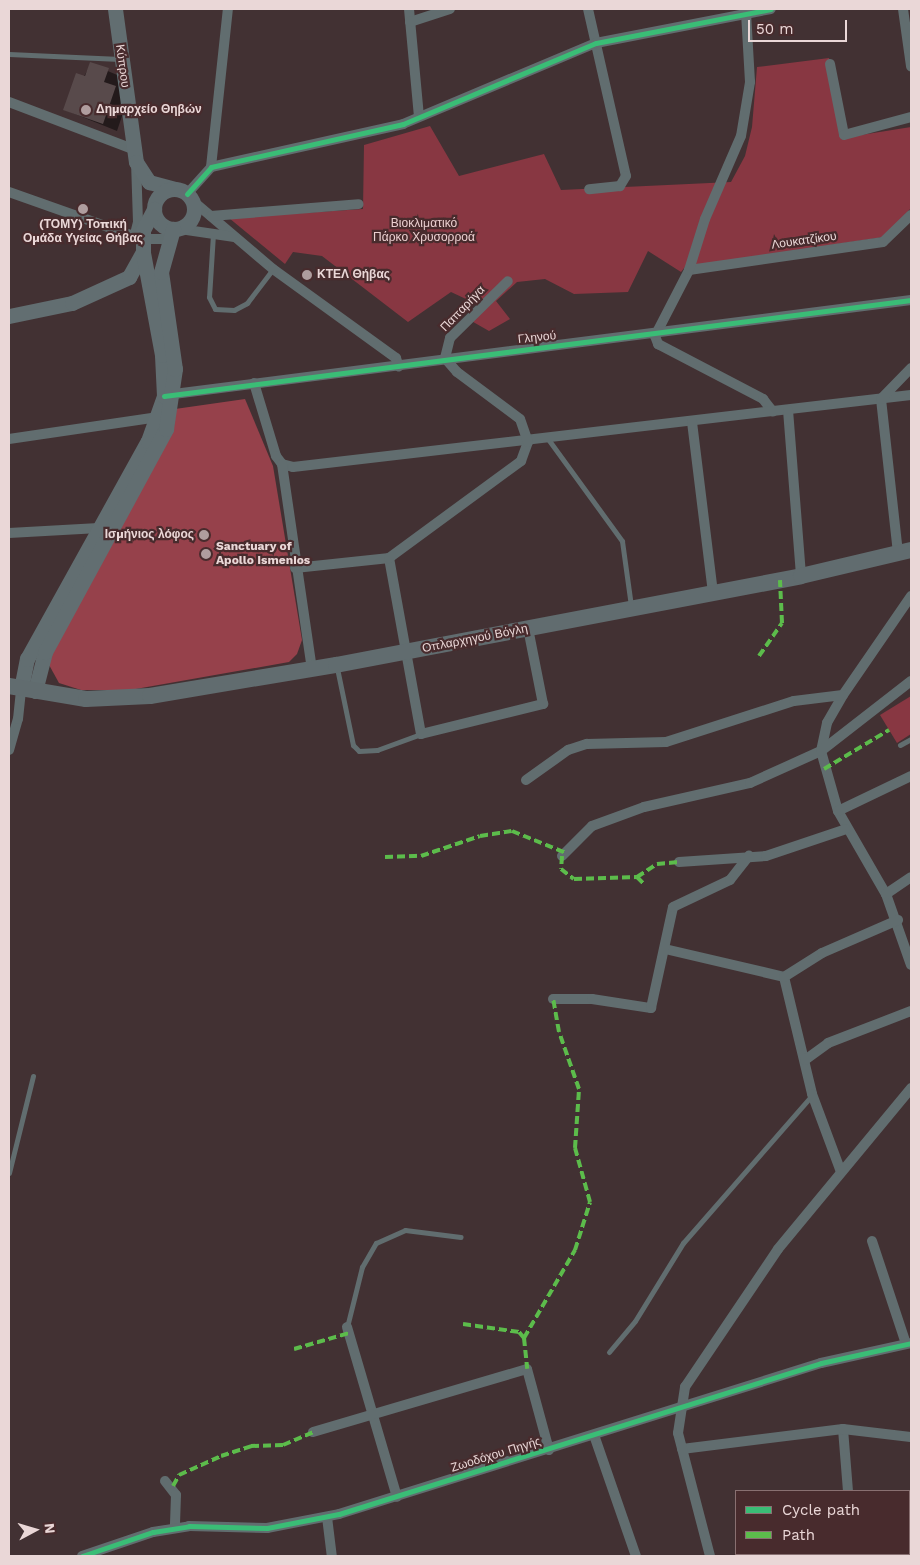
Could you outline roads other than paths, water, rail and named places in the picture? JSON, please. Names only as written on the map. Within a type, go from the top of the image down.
[{"type":"main road","name":"Οπλαρχηγού Βόγλη","points":[[22,689],[86,699],[150,696],[312,670],[408,652],[801,576],[904,551]]},
{"type":"street","name":"Κύπρου","points":[[115,9],[120,59],[135,156],[149,182],[185,195]]},
{"type":"street","points":[[211,167],[228,9]]},
{"type":"street","points":[[408,9],[419,116]]},
{"type":"street","points":[[410,22],[450,9]]},
{"type":"street","points":[[588,9],[626,176],[620,186],[589,189]]},
{"type":"street","points":[[9,316],[108,290],[129,277],[139,243],[158,197],[185,195],[211,167],[419,116],[596,43],[751,11],[771,9]]},
{"type":"street","points":[[903,9],[911,66]]},
{"type":"street","points":[[751,11],[750,82],[741,136],[705,219],[690,270],[654,336],[658,344],[763,400],[773,412]]},
{"type":"street","points":[[830,64],[844,135],[911,117]]},
{"type":"street","points":[[9,102],[135,156],[139,243],[169,395],[107,523]]},
{"type":"street","points":[[9,192],[139,243],[173,232],[192,218],[185,195]]},
{"type":"street","points":[[185,195],[273,269],[396,358],[399,367]]},
{"type":"street","points":[[211,216],[360,204]]},
{"type":"street","points":[[154,209],[160,223],[173,232],[234,237]]},
{"type":"street","name":"Λουκατζίκου","points":[[690,270],[878,243],[911,216]]},
{"type":"street","points":[[9,750],[18,720],[27,659],[107,523],[158,448],[169,395],[161,272],[173,232]]},
{"type":"street","name":"Παπαρήγα","points":[[445,358],[450,338],[508,280]]},
{"type":"street","name":"Γληνού","points":[[169,395],[254,383],[399,367],[445,358],[654,336],[911,300]]},
{"type":"street","points":[[295,568],[389,558],[521,461],[528,442],[511,410],[457,372],[445,358]]},
{"type":"street","points":[[881,399],[911,368]]},
{"type":"street","points":[[254,383],[264,425],[282,464],[295,568],[312,670]]},
{"type":"street","points":[[282,464],[312,467],[911,395]]},
{"type":"street","points":[[881,399],[904,551]]},
{"type":"street","points":[[788,410],[801,576]]},
{"type":"street","points":[[9,439],[158,417]]},
{"type":"street","points":[[692,422],[713,593]]},
{"type":"street","points":[[9,533],[107,523]]},
{"type":"street","points":[[389,558],[408,652],[421,734],[543,704],[528,628]]},
{"type":"street","points":[[911,596],[842,695],[828,723],[821,751],[838,811],[846,829],[886,894],[898,920],[911,965]]},
{"type":"street","points":[[562,856],[592,826],[644,807],[750,783],[821,751],[911,681]]},
{"type":"street","points":[[526,780],[568,750],[587,744],[666,742],[794,701],[842,695]]},
{"type":"street","points":[[838,811],[911,776]]},
{"type":"street","points":[[679,862],[766,856],[846,829]]},
{"type":"street","points":[[553,999],[651,1008],[673,908],[730,880],[749,856]]},
{"type":"street","points":[[886,894],[911,878]]},
{"type":"street","points":[[665,949],[784,976],[822,953],[898,920]]},
{"type":"street","points":[[784,976],[812,1094],[841,1172]]},
{"type":"street","points":[[805,1060],[828,1043],[911,1011]]},
{"type":"street","points":[[710,1556],[682,1449],[678,1410],[694,1372],[778,1249],[911,1088]]},
{"type":"street","points":[[872,1241],[909,1343]]},
{"type":"street","points":[[347,1327],[397,1496]]},
{"type":"street","name":"Ζωοδόχου Πηγής","points":[[82,1556],[175,1528],[266,1528],[327,1516],[549,1450],[821,1363],[909,1343]]},
{"type":"street","points":[[313,1432],[372,1413],[527,1369],[549,1450]]},
{"type":"street","points":[[682,1449],[843,1429],[911,1438]]},
{"type":"street","points":[[843,1429],[848,1490]]},
{"type":"street","points":[[594,1436],[636,1556]]},
{"type":"street","points":[[165,1481],[176,1495],[175,1528]]},
{"type":"street","points":[[327,1516],[332,1556]]},
{"type":"lane","points":[[9,54],[120,59]]},
{"type":"lane","points":[[213,234],[209,296],[215,309],[234,310],[247,303],[273,269]]},
{"type":"lane","points":[[548,439],[622,541],[632,608]]},
{"type":"lane","points":[[336,665],[353,745],[359,751],[378,750],[421,734]]},
{"type":"lane","points":[[900,745],[911,739]]},
{"type":"lane","points":[[9,1173],[33,1076]]},
{"type":"lane","points":[[609,1352],[635,1321],[683,1243],[812,1094]]},
{"type":"lane","points":[[347,1327],[362,1267],[376,1243],[405,1230],[461,1237]]},
{"type":"place","name":"Δημαρχείο Θηβών","points":[[86,110]]},
{"type":"place","name":"(ΤΟΜΥ) Τοπική Ομάδα Υγείας Θήβας","points":[[83,209]]},
{"type":"place","name":"ΚΤΕΛ Θήβας","points":[[307,275]]},
{"type":"place","name":"Ισμήνιος λόφος","points":[[204,535]]},
{"type":"place","name":"Sanctuary of Apollo Ismenios","points":[[206,554]]},
{"type":"park label","name":"Βιοκλιματικό Πάρκο Χρυσορροά","points":[[424,231]]}]
